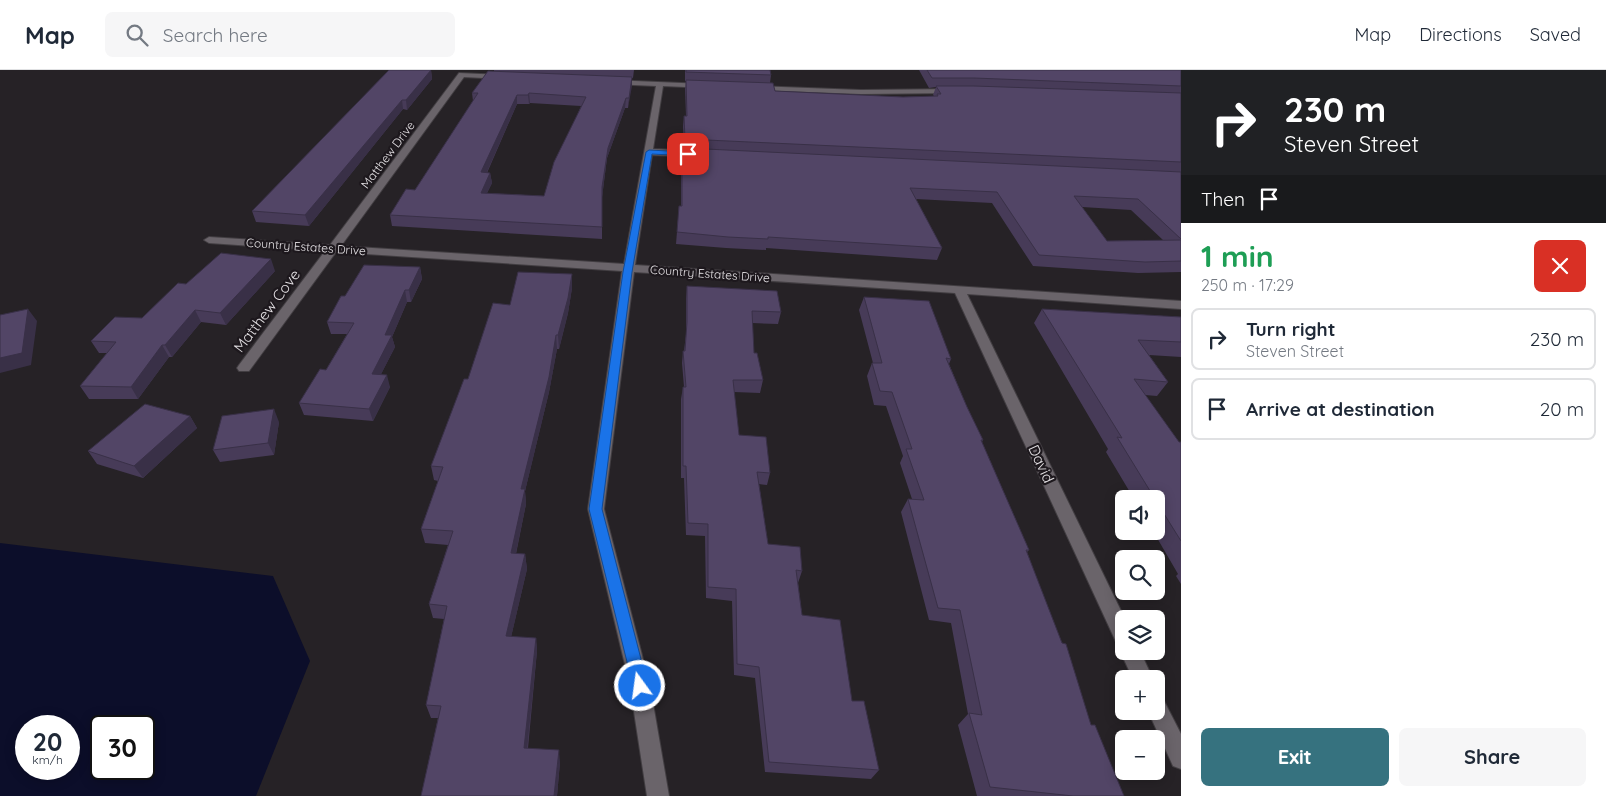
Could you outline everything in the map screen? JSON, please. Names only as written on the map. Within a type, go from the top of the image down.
[{"type":"street","name":"Matthew Drive","points":[[334,249],[462,75],[512,77]]},
{"type":"street","points":[[601,81],[718,86]]},
{"type":"street","points":[[658,796],[640,686],[596,509],[630,268],[660,84]]},
{"type":"street","points":[[748,88],[861,92],[962,91]]},
{"type":"street","points":[[649,152],[718,155]]},
{"type":"street","name":"Country Estates Drive","points":[[209,240],[1181,305]]},
{"type":"street","name":"Matthew Cove","points":[[244,368],[334,249]]},
{"type":"street","name":"David","points":[[959,290],[1115,619]]},
{"type":"street","points":[[1163,720],[1181,758]]},
{"type":"water","points":[[0,543],[273,576],[310,661],[256,796],[0,796]]},
{"type":"building","points":[[389,70],[431,70],[406,100],[402,100],[305,215],[252,211]]},
{"type":"building","points":[[686,70],[770,70],[771,75],[686,72]]},
{"type":"building","points":[[927,70],[1181,70],[1181,86],[932,78]]},
{"type":"building","points":[[488,71],[632,77],[629,98],[626,98],[608,148],[602,187],[602,227],[390,215],[406,189],[415,190],[478,93],[472,93]],"holes":[[[529,93],[586,97],[554,162],[544,196],[481,193],[490,173],[481,172],[517,95],[528,95]]]},
{"type":"building","points":[[686,80],[773,83],[775,91],[903,97],[938,96],[937,94],[941,94],[936,86],[1181,93],[1181,162],[685,139],[684,116],[687,116]]},
{"type":"building","points":[[685,148],[1181,172],[1181,239],[1138,199],[1074,196],[1107,241],[1181,240],[1181,261],[1145,262],[1039,255],[997,192],[910,188],[942,248],[768,237],[768,239],[728,237],[677,232],[679,206],[682,206],[682,159],[685,159]]},
{"type":"building","points":[[221,253],[271,259],[220,313],[195,310],[165,345],[162,345],[131,387],[80,386],[116,342],[91,341],[115,317],[142,318],[178,283],[186,284]]},
{"type":"building","points":[[364,265],[420,267],[409,290],[405,290],[385,335],[392,335],[372,374],[387,375],[369,409],[299,403],[320,369],[326,370],[354,323],[327,322],[341,296],[345,296]]},
{"type":"building","points":[[518,272],[572,274],[568,298],[558,335],[556,335],[549,377],[521,489],[525,489],[511,553],[525,554],[506,636],[536,638],[524,748],[559,750],[554,796],[421,796],[441,706],[426,705],[447,606],[429,604],[453,531],[421,529],[443,467],[431,466],[464,379],[468,379],[493,303],[510,305]]},
{"type":"building","points":[[687,286],[777,291],[781,312],[752,311],[754,353],[757,353],[763,380],[733,380],[739,435],[766,437],[770,473],[757,472],[768,544],[800,547],[802,571],[796,570],[802,615],[840,620],[852,701],[864,701],[879,770],[769,762],[759,667],[737,664],[736,589],[708,587],[708,524],[688,523],[686,466],[683,466],[683,387],[686,387],[683,351],[685,351],[687,322]]},
{"type":"building","points":[[864,297],[929,301],[951,359],[946,358],[1029,550],[1026,550],[1062,643],[1066,644],[1091,725],[1095,725],[1115,774],[1115,780],[1117,780],[1124,796],[1073,796],[990,787],[969,713],[982,715],[960,610],[938,608],[908,499],[924,500],[906,449],[912,449],[892,392],[880,391],[872,363],[882,363]]},
{"type":"building","points":[[28,309],[22,353],[0,358],[0,315]]},
{"type":"building","points":[[1042,309],[1181,317],[1181,342],[1138,340],[1168,382],[1134,379],[1179,442],[1181,442],[1181,541],[1165,515],[1165,490],[1149,490],[1117,437],[1122,438]]},
{"type":"building","points":[[145,404],[190,416],[134,466],[88,451]]},
{"type":"building","points":[[274,409],[268,443],[213,450],[222,416]]},
{"type":"route","points":[[640,686],[596,509],[628,272],[649,152],[688,154]]}]
